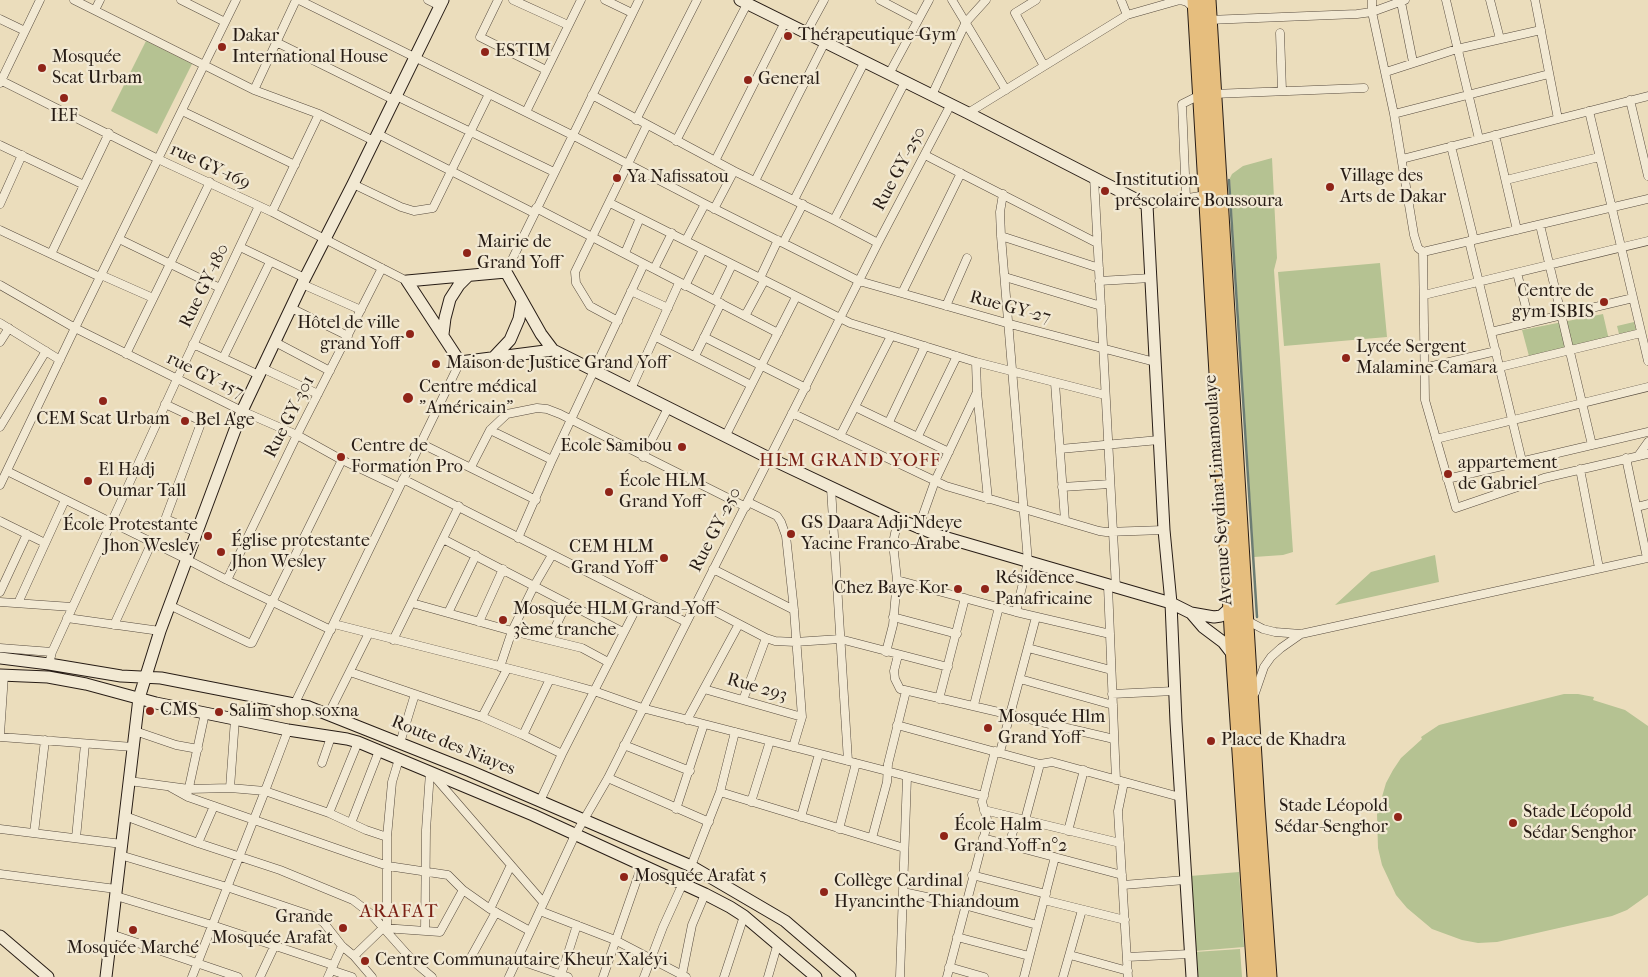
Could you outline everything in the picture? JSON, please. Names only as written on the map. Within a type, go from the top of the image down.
[{"type":"highway","name":"Avenue Seydina Limamoulaye","points":[[1208,0],[1206,195],[1255,977]]},
{"type":"highway","name":"Avenue Seydina Limamoulaye","points":[[1195,5],[1206,94],[1246,620],[1269,977]]},
{"type":"street","points":[[0,81],[40,0]]},
{"type":"street","points":[[74,0],[254,90],[376,137],[535,210],[625,253],[778,333]]},
{"type":"street","points":[[95,10],[100,0]]},
{"type":"street","points":[[181,0],[225,22]]},
{"type":"street","points":[[0,485],[236,0]]},
{"type":"street","points":[[254,90],[298,0]]},
{"type":"street","name":"Rue GY-27","points":[[298,0],[572,135],[714,209],[859,281],[1010,324],[1155,362]]},
{"type":"street","points":[[106,977],[140,698],[160,631],[242,411],[441,3],[428,0]]},
{"type":"street","points":[[498,0],[480,37],[546,70]]},
{"type":"street","points":[[513,0],[568,26]]},
{"type":"street","points":[[526,112],[581,0]]},
{"type":"street","points":[[605,0],[632,13]]},
{"type":"street","points":[[506,272],[639,0]]},
{"type":"street","points":[[636,120],[698,0]]},
{"type":"street","points":[[806,33],[824,0]]},
{"type":"street","points":[[880,0],[918,20]]},
{"type":"street","points":[[890,75],[929,0]]},
{"type":"street","points":[[952,0],[1006,90]]},
{"type":"street","points":[[932,95],[966,22],[986,0]]},
{"type":"street","points":[[1018,0],[1022,9]]},
{"type":"street","points":[[1036,0],[1015,13],[1044,66]]},
{"type":"street","points":[[1121,0],[1127,15]]},
{"type":"street","points":[[968,113],[1127,15],[1180,0],[1195,5]]},
{"type":"street","points":[[1372,0],[1372,12],[1394,114],[1414,235],[1418,248],[1423,252]]},
{"type":"street","points":[[1446,0],[1479,139]]},
{"type":"street","points":[[1490,0],[1500,38]]},
{"type":"street","points":[[1535,0],[1558,119]]},
{"type":"street","points":[[1208,20],[1372,12],[1403,1],[1413,62]]},
{"type":"street","points":[[676,141],[750,3],[864,63],[951,104],[1147,205],[1206,195]]},
{"type":"street","points":[[0,19],[25,31]]},
{"type":"street","points":[[715,161],[785,22]]},
{"type":"street","points":[[1386,72],[1413,62],[1500,38],[1540,30]]},
{"type":"street","points":[[1280,33],[1282,91]]},
{"type":"street","points":[[276,42],[554,172]]},
{"type":"street","points":[[755,181],[825,42]]},
{"type":"street","points":[[794,200],[864,63]]},
{"type":"street","points":[[1394,114],[1549,74]]},
{"type":"street","name":"rue GY-169","points":[[0,81],[109,133],[158,159],[272,212],[407,281]]},
{"type":"street","points":[[834,220],[904,82]]},
{"type":"street","points":[[1186,198],[1182,104],[1206,94],[1364,88]]},
{"type":"street","points":[[354,184],[401,208],[414,211],[433,208],[489,94]]},
{"type":"street","points":[[592,96],[734,171],[878,243]]},
{"type":"street","points":[[1402,159],[1648,96]]},
{"type":"street","points":[[1630,100],[1648,176]]},
{"type":"street","name":"Rue GY-250","points":[[509,977],[575,835],[608,778],[878,243],[951,104]]},
{"type":"street","points":[[182,111],[295,165]]},
{"type":"street","points":[[1589,111],[1648,361]]},
{"type":"street","points":[[272,212],[319,114]]},
{"type":"street","points":[[618,321],[590,306],[576,283],[575,272],[647,125]]},
{"type":"street","points":[[51,254],[109,133]]},
{"type":"street","points":[[1495,135],[1517,230]]},
{"type":"street","points":[[0,144],[84,185]]},
{"type":"street","points":[[1451,146],[1479,282],[1522,461]]},
{"type":"street","points":[[0,204],[22,155]]},
{"type":"street","points":[[925,155],[1097,243]]},
{"type":"street","points":[[1506,180],[1599,157]]},
{"type":"street","points":[[714,209],[734,171]]},
{"type":"street","points":[[902,293],[961,173]]},
{"type":"street","points":[[1094,177],[1113,532],[1110,634],[1116,780]]},
{"type":"street","points":[[126,354],[210,182]]},
{"type":"street","points":[[1003,194],[1000,212],[1001,236],[1010,324],[1012,372],[1028,562],[1016,612]]},
{"type":"street","points":[[1423,252],[1648,199]]},
{"type":"street","points":[[610,203],[840,319],[976,362],[1105,395]]},
{"type":"street","points":[[686,240],[705,204]]},
{"type":"street","points":[[746,316],[762,279],[803,204]]},
{"type":"street","points":[[1147,205],[1164,530],[1171,603],[1174,691],[1192,977]]},
{"type":"street","name":"Rue GY-180","points":[[49,664],[52,652],[72,607],[259,206]]},
{"type":"street","points":[[625,253],[640,218]]},
{"type":"street","points":[[1540,225],[1592,445]]},
{"type":"street","points":[[0,230],[154,298]]},
{"type":"street","points":[[654,269],[672,234]]},
{"type":"street","points":[[1001,236],[1098,268]]},
{"type":"street","points":[[119,239],[220,288]]},
{"type":"street","points":[[1424,295],[1648,241]]},
{"type":"street","points":[[240,247],[361,310]]},
{"type":"street","points":[[631,389],[668,308],[703,250]]},
{"type":"street","points":[[1423,252],[1425,400],[1456,508],[1544,478],[1648,454]]},
{"type":"street","points":[[946,306],[968,258]]},
{"type":"street","points":[[223,358],[270,262]]},
{"type":"street","points":[[518,538],[552,460],[644,264]]},
{"type":"street","points":[[695,356],[732,264]]},
{"type":"street","name":"Rue GY-301","points":[[227,580],[296,435],[382,268]]},
{"type":"street","points":[[460,362],[407,281],[506,272]]},
{"type":"street","points":[[506,272],[541,334],[553,350],[769,458],[898,519],[918,528],[1028,562],[1171,603],[1191,613],[1214,617],[1221,616],[1231,607]]},
{"type":"street","points":[[1517,273],[1530,323]]},
{"type":"street","points":[[443,334],[450,299],[459,285],[468,276]]},
{"type":"street","points":[[1005,277],[1101,306]]},
{"type":"street","points":[[1099,281],[1151,278]]},
{"type":"street","name":"rue GY-157","points":[[0,285],[75,328],[126,354],[242,411],[296,435],[342,460],[399,487]]},
{"type":"street","points":[[631,291],[668,308]]},
{"type":"street","points":[[726,436],[796,297]]},
{"type":"street","points":[[1491,332],[1633,298]]},
{"type":"street","points":[[493,358],[510,340],[519,319],[522,300]]},
{"type":"street","points":[[291,308],[348,336]]},
{"type":"street","points":[[0,323],[60,360]]},
{"type":"street","points":[[0,342],[9,328]]},
{"type":"street","points":[[1500,367],[1641,333]]},
{"type":"street","points":[[840,436],[891,336]]},
{"type":"street","points":[[656,337],[752,385]]},
{"type":"street","points":[[704,337],[806,388]]},
{"type":"street","points":[[275,342],[330,371]]},
{"type":"street","points":[[194,344],[223,358],[318,394]]},
{"type":"street","points":[[889,422],[925,346]]},
{"type":"street","points":[[460,362],[553,350]]},
{"type":"street","points":[[0,427],[46,351]]},
{"type":"street","points":[[1424,368],[1496,351]]},
{"type":"street","points":[[918,436],[957,356]]},
{"type":"street","points":[[295,703],[460,362]]},
{"type":"street","points":[[976,362],[976,392],[988,499]]},
{"type":"street","points":[[1055,383],[1065,521]]},
{"type":"street","points":[[1436,439],[1648,387]]},
{"type":"street","points":[[918,528],[935,481],[976,392]]},
{"type":"street","points":[[166,404],[201,423],[166,517],[168,520],[196,532]]},
{"type":"street","points":[[856,407],[949,452]]},
{"type":"street","points":[[471,467],[490,430],[507,414],[537,408],[547,409],[643,457],[747,505],[777,516],[786,536],[802,716],[793,747]]},
{"type":"street","points":[[643,457],[668,408]]},
{"type":"street","points":[[792,412],[946,486],[1099,531],[1164,530]]},
{"type":"street","points":[[490,430],[552,460]]},
{"type":"street","points":[[1447,479],[1648,432]]},
{"type":"street","points":[[1060,449],[1159,440]]},
{"type":"street","points":[[1638,456],[1648,442]]},
{"type":"street","points":[[420,443],[536,500]]},
{"type":"street","points":[[1246,620],[1263,629],[1301,634],[1599,568],[1647,554],[1626,458]]},
{"type":"street","points":[[169,605],[249,643],[254,641],[342,460]]},
{"type":"street","points":[[1580,469],[1599,568]]},
{"type":"street","points":[[7,472],[272,602],[333,627],[369,633],[550,679],[594,691],[642,708],[984,796]]},
{"type":"street","points":[[403,479],[686,622]]},
{"type":"street","points":[[1062,487],[1110,484]]},
{"type":"street","points":[[831,488],[840,639],[852,762],[839,829]]},
{"type":"street","points":[[18,603],[65,500]]},
{"type":"street","points":[[1637,507],[1648,504]]},
{"type":"street","points":[[394,640],[459,506]]},
{"type":"street","points":[[886,652],[891,635],[893,617],[896,580],[893,543],[898,519]]},
{"type":"street","points":[[0,521],[45,543]]},
{"type":"street","points":[[0,592],[27,534]]},
{"type":"street","points":[[444,539],[624,632]]},
{"type":"street","points":[[114,625],[152,542]]},
{"type":"street","points":[[448,613],[476,555]]},
{"type":"street","points":[[482,717],[504,668],[512,631],[552,555]]},
{"type":"street","points":[[479,622],[503,569]]},
{"type":"street","points":[[713,569],[794,610]]},
{"type":"street","points":[[896,580],[1016,612],[1110,634]]},
{"type":"street","points":[[939,699],[965,598]]},
{"type":"street","points":[[540,800],[641,599]]},
{"type":"street","points":[[0,602],[72,607]]},
{"type":"street","points":[[697,602],[775,641],[796,642],[840,639],[948,667]]},
{"type":"street","points":[[412,603],[582,648],[608,662]]},
{"type":"street","points":[[549,640],[567,603]]},
{"type":"street","points":[[974,705],[999,607]]},
{"type":"street","points":[[1191,613],[1203,627],[1223,642],[1234,657]]},
{"type":"street","points":[[893,617],[957,634]]},
{"type":"street","points":[[947,977],[987,819],[982,802],[1020,680],[1036,617]]},
{"type":"street","points":[[67,618],[160,631]]},
{"type":"street","points":[[687,720],[739,624]]},
{"type":"street","points":[[328,715],[369,633]]},
{"type":"street","points":[[1252,707],[1264,667],[1281,648],[1301,634]]},
{"type":"street","points":[[744,700],[766,638]]},
{"type":"street","points":[[0,648],[52,652]]},
{"type":"street","points":[[1028,648],[1111,670]]},
{"type":"street","points":[[898,655],[894,664],[895,679],[900,689],[1010,713],[1114,739]]},
{"type":"street","name":"Route des Niayes","points":[[0,658],[121,676],[169,680],[295,703],[328,715],[540,800],[691,866],[784,922],[850,977]]},
{"type":"street","points":[[350,672],[482,717],[562,754]]},
{"type":"street","points":[[2,675],[0,736],[133,747]]},
{"type":"street","name":"Route des Niayes","points":[[2,675],[48,677],[76,682],[205,714],[358,742],[575,835],[706,894],[744,916],[814,976]]},
{"type":"street","points":[[523,735],[550,679]]},
{"type":"street","points":[[1020,680],[1113,705]]},
{"type":"street","name":"Rue 293","points":[[704,688],[802,716]]},
{"type":"street","points":[[872,838],[887,782],[888,764],[906,690]]},
{"type":"street","points":[[1112,694],[1174,691]]},
{"type":"street","points":[[400,743],[415,694]]},
{"type":"street","points":[[188,793],[205,714]]},
{"type":"street","points":[[230,788],[235,719]]},
{"type":"street","points":[[676,808],[690,771],[704,724]]},
{"type":"street","points":[[897,725],[1040,764],[1052,762],[1180,797]]},
{"type":"street","points":[[192,977],[238,857],[266,791],[288,730]]},
{"type":"street","points":[[135,731],[176,745],[198,749]]},
{"type":"street","points":[[691,866],[720,792],[735,732]]},
{"type":"street","points":[[322,763],[331,737]]},
{"type":"street","points":[[34,833],[45,740]]},
{"type":"street","points":[[751,802],[770,741]]},
{"type":"street","points":[[329,813],[358,742]]},
{"type":"street","points":[[76,838],[86,744]]},
{"type":"street","points":[[624,745],[690,771]]},
{"type":"street","points":[[351,823],[379,751]]},
{"type":"street","points":[[802,817],[819,754]]},
{"type":"street","points":[[385,928],[388,866],[387,836],[392,782],[399,759]]},
{"type":"street","points":[[1009,845],[1021,819],[1040,764]]},
{"type":"street","points":[[1068,831],[1084,770]]},
{"type":"street","points":[[430,772],[543,902]]},
{"type":"street","points":[[425,930],[426,830],[430,772]]},
{"type":"street","points":[[900,977],[907,777]]},
{"type":"street","points":[[608,778],[709,822]]},
{"type":"street","points":[[129,781],[170,787],[188,793],[214,806],[388,866],[448,874],[463,890],[530,931]]},
{"type":"street","points":[[1070,955],[1128,974],[1118,811],[1124,782]]},
{"type":"street","points":[[188,793],[230,788],[266,791],[387,836]]},
{"type":"street","points":[[720,792],[904,848]]},
{"type":"street","points":[[198,843],[214,806]]},
{"type":"street","points":[[984,810],[1120,843]]},
{"type":"street","points":[[125,816],[238,857],[280,870],[353,900],[371,914],[413,961],[432,977]]},
{"type":"street","points":[[0,829],[76,838],[121,849],[316,917],[372,977]]},
{"type":"street","points":[[983,838],[1122,875]]},
{"type":"street","points":[[1024,977],[1055,857]]},
{"type":"street","points":[[470,959],[511,865]]},
{"type":"street","points":[[603,977],[642,865]]},
{"type":"street","points":[[0,874],[116,892],[274,947],[331,971],[352,977]]},
{"type":"street","points":[[972,875],[1082,910],[1125,920]]},
{"type":"street","points":[[1123,885],[1185,880]]},
{"type":"street","points":[[644,977],[662,927],[683,883]]},
{"type":"street","points":[[354,956],[385,928],[425,930],[439,933],[442,931],[463,890]]},
{"type":"street","points":[[903,892],[964,905],[1037,925]]},
{"type":"street","points":[[540,911],[615,940],[650,960],[684,976],[692,925],[706,894]]},
{"type":"street","points":[[1063,977],[1082,910]]},
{"type":"street","points":[[724,977],[744,916]]},
{"type":"street","points":[[518,960],[565,976],[577,925]]},
{"type":"street","points":[[111,934],[238,977]]},
{"type":"street","points":[[0,936],[48,977]]},
{"type":"street","points":[[957,937],[1029,956]]},
{"type":"street","points":[[331,971],[342,946]]},
{"type":"street","points":[[768,977],[777,946]]},
{"type":"street","points":[[260,977],[274,947]]},
{"type":"street","points":[[1127,957],[1190,954]]},
{"type":"street","points":[[949,968],[984,977]]},
{"type":"green space","points":[[146,41],[192,64],[157,134],[111,111]]},
{"type":"green space","points":[[1272,158],[1277,258],[1274,270],[1293,552],[1283,555],[1254,557],[1230,178],[1232,174],[1243,166]]},
{"type":"green space","points":[[1380,263],[1387,337],[1284,346],[1278,272]]},
{"type":"green space","points":[[1603,314],[1609,340],[1529,356],[1522,330]]},
{"type":"green space","points":[[1634,322],[1636,330],[1619,334],[1617,326]]},
{"type":"green space","points":[[1435,555],[1439,582],[1335,605],[1371,572]]},
{"type":"green space","name":"Stade Léopold Sédar Senghor","points":[[1564,694],[1594,697],[1593,700],[1625,710],[1648,726],[1648,895],[1627,910],[1612,916],[1497,942],[1478,943],[1462,940],[1432,929],[1407,908],[1396,895],[1382,865],[1378,848],[1377,814],[1386,783],[1393,770],[1401,758],[1422,739],[1421,737],[1439,725]]},
{"type":"green space","points":[[1239,872],[1244,947],[1195,951],[1190,876]]},
{"type":"green space","points":[[1240,949],[1242,977],[1197,977],[1195,952]]},
{"type":"waterway","points":[[1229,180],[1257,617]]},
{"type":"place","name":"Thérapeutique-Gym","points":[[788,36]]},
{"type":"place","name":"Dakar International House","points":[[222,47]]},
{"type":"place","name":"ESTIM","points":[[485,52]]},
{"type":"place","name":"Mosquée Scat Urbam","points":[[42,68]]},
{"type":"place","name":"General","points":[[748,80]]},
{"type":"place","name":"IEF","points":[[64,98]]},
{"type":"place","name":"Ya Nafissatou","points":[[617,178]]},
{"type":"place","name":"Village des Arts de Dakar","points":[[1330,187]]},
{"type":"place","name":"Institution préscolaire Boussoura","points":[[1105,191]]},
{"type":"place","name":"Mairie de Grand Yoff","points":[[467,253]]},
{"type":"place","name":"Centre de gym ISBIS","points":[[1604,302]]},
{"type":"place","name":"Hôtel de ville grand Yoff","points":[[410,334]]},
{"type":"place","name":"Lycée Sergent Malamine Camara","points":[[1346,358]]},
{"type":"place","name":"Maison de Justice Grand Yoff","points":[[436,364]]},
{"type":"place","name":"Centre médical \"Américain\"","points":[[408,398]]},
{"type":"place","name":"CEM Scat Urbam","points":[[103,401]]},
{"type":"place","name":"Bel Age","points":[[185,421]]},
{"type":"place","name":"Ecole Samibou","points":[[682,447]]},
{"type":"place","name":"Centre de Formation Pro","points":[[341,457]]},
{"type":"place","name":"appartement de Gabriel","points":[[1448,474]]},
{"type":"place","name":"El Hadj Oumar Tall","points":[[88,481]]},
{"type":"place","name":"École HLM Grand Yoff","points":[[609,492]]},
{"type":"place","name":"GS Daara Adji Ndeye Yacine Franco-Arabe","points":[[791,534]]},
{"type":"place","name":"École Protestante Jhon Wesley","points":[[208,536]]},
{"type":"place","name":"Église protestante Jhon Wesley","points":[[221,552]]},
{"type":"place","name":"CEM HLM Grand Yoff","points":[[664,558]]},
{"type":"place","name":"Chez Baye Kor","points":[[958,589]]},
{"type":"place","name":"Résidence Panafricaine","points":[[985,589]]},
{"type":"place","name":"Mosquée HLM Grand-Yoff 3ème tranche","points":[[503,620]]},
{"type":"place","name":"CMS","points":[[150,711]]},
{"type":"place","name":"Salim shop soxna","points":[[219,712]]},
{"type":"place","name":"Mosquée Hlm Grand Yoff","points":[[988,728]]},
{"type":"place","name":"Place de Khadra","points":[[1211,741]]},
{"type":"place","name":"Stade Léopold Sédar-Senghor","points":[[1398,817]]},
{"type":"place","name":"Stade Léopold Sédar Senghor","points":[[1513,823]]},
{"type":"place","name":"École Halm Grand Yoff n°2","points":[[944,836]]},
{"type":"place","name":"Mosquée Arafat 5","points":[[624,877]]},
{"type":"place","name":"Collège Cardinal Hyancinthe Thiandoum","points":[[824,892]]},
{"type":"place","name":"Grande Mosquée Arafat","points":[[343,928]]},
{"type":"place","name":"Mosquée Marché","points":[[133,930]]},
{"type":"place","name":"Centre Communautaire Kheur Xaléyi","points":[[365,961]]},
{"type":"district","name":"HLM GRAND YOFF","points":[[850,461]]},
{"type":"district","name":"ARAFAT","points":[[399,912]]}]
